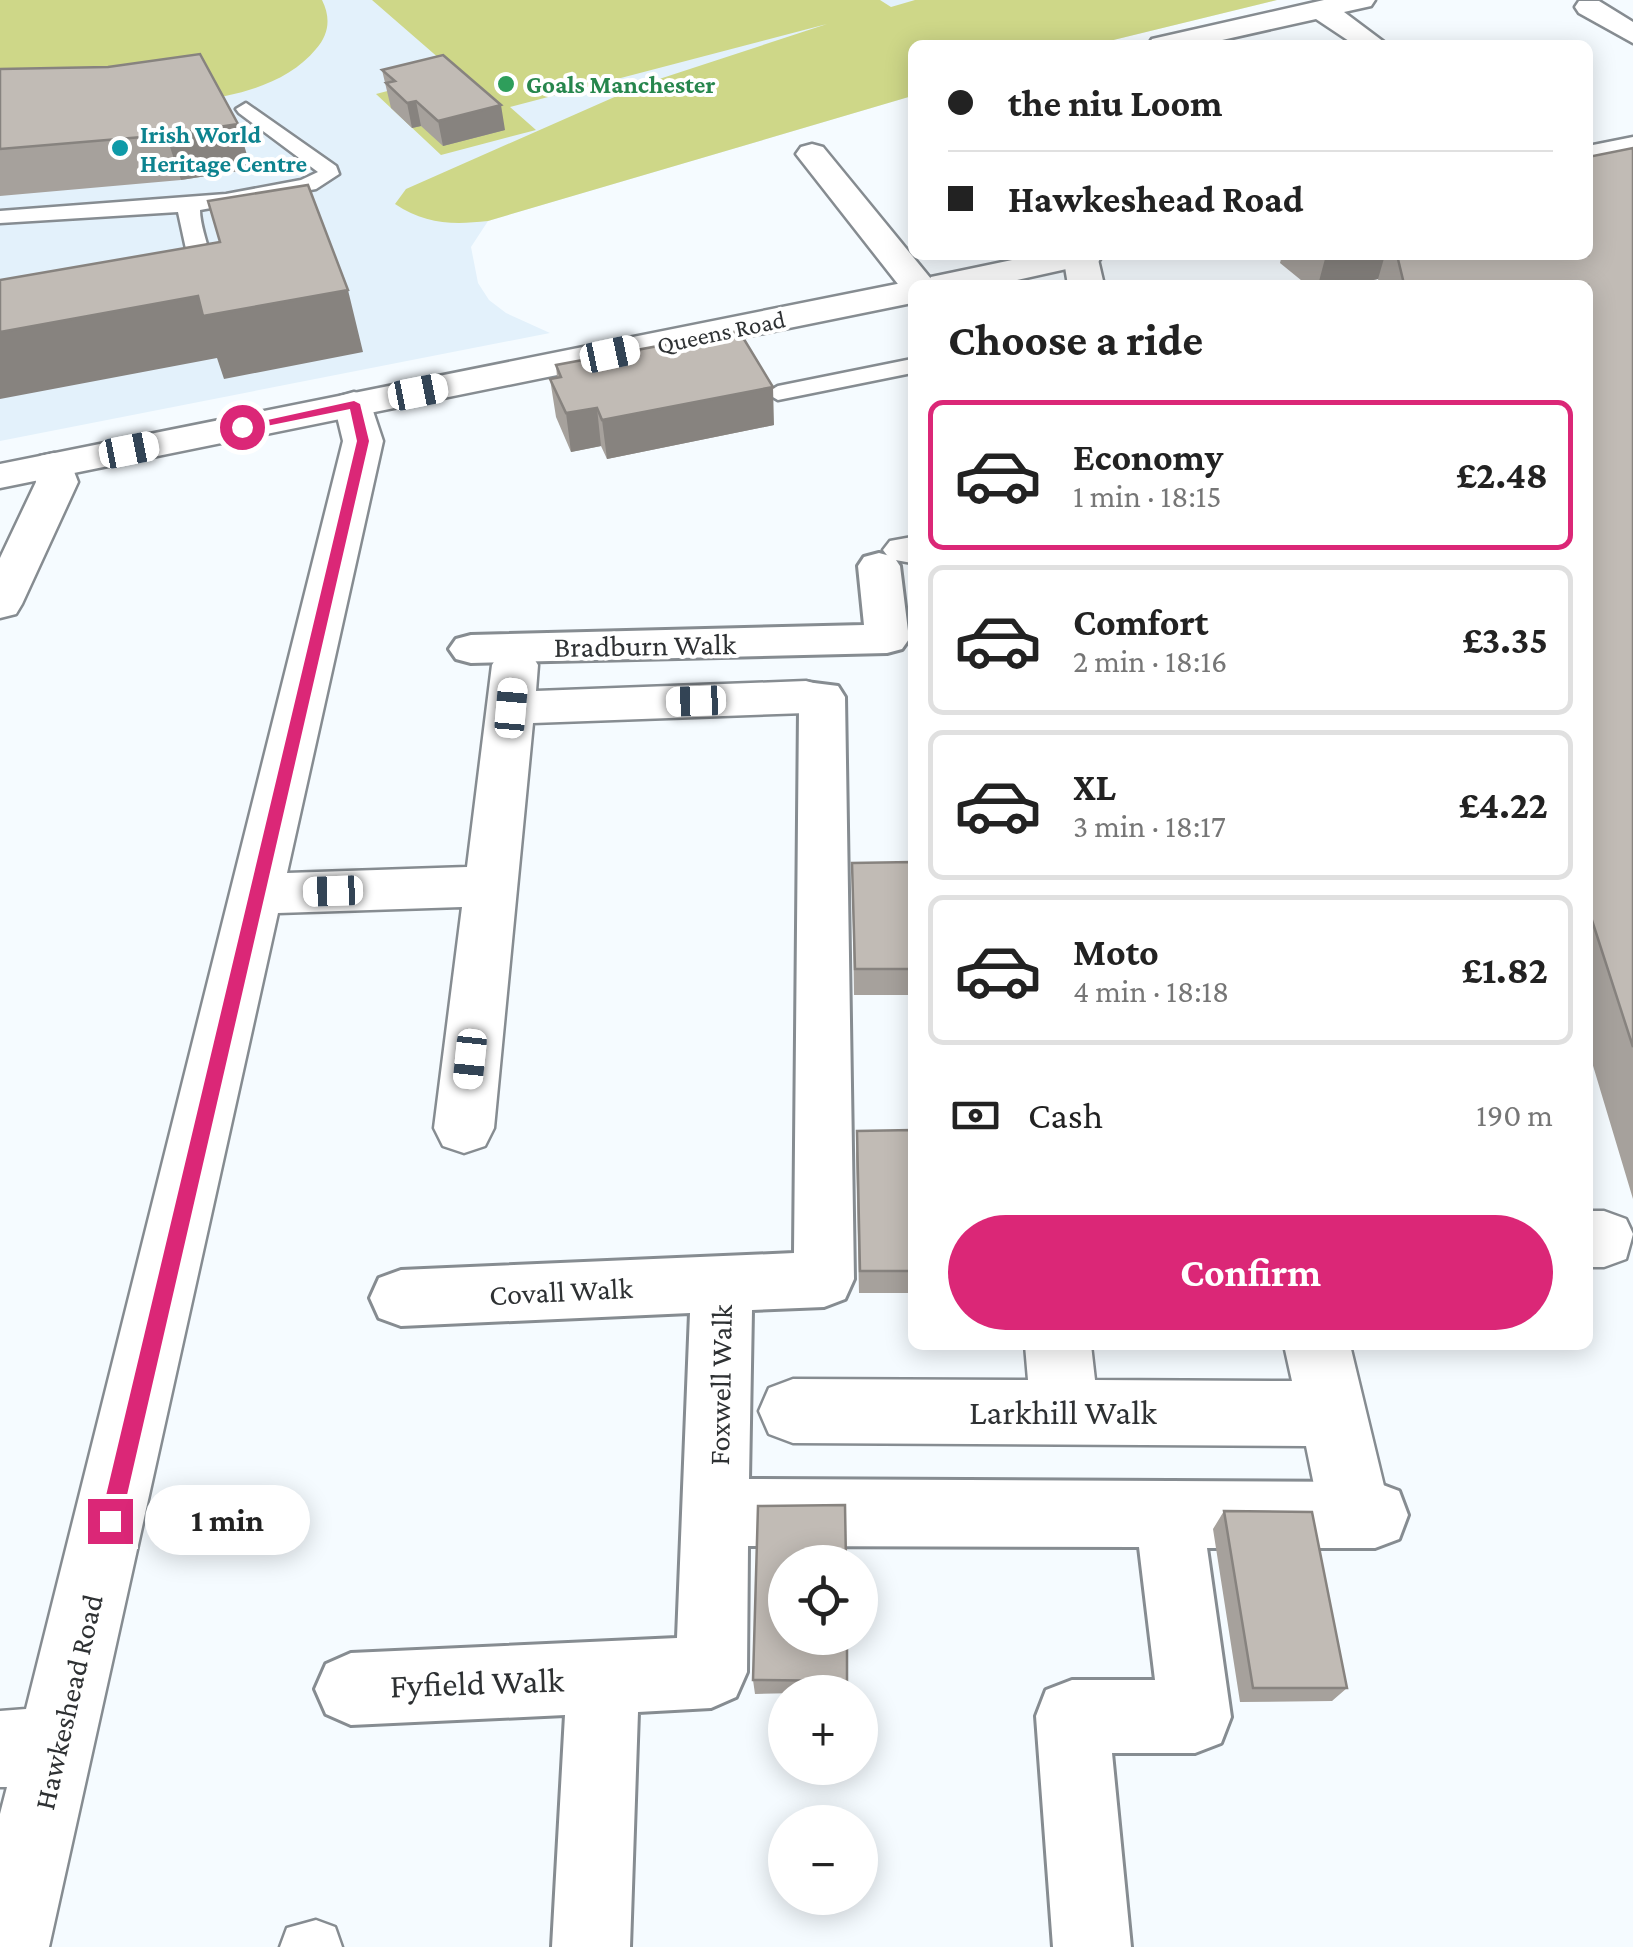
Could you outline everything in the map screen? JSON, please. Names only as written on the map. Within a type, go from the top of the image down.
[{"type":"main road","points":[[1185,40],[1362,0]]},
{"type":"main road","points":[[1590,8],[1633,34]]},
{"type":"main road","points":[[1323,10],[1367,40]]},
{"type":"main road","points":[[1593,155],[1633,146]]},
{"type":"main road","points":[[812,154],[914,280]]},
{"type":"main road","points":[[968,280],[1064,260]]},
{"type":"main road","name":"Queens Road","points":[[0,476],[908,293]]},
{"type":"main road","name":"Hawkeshead Road","points":[[8,1947],[29,1747],[255,894],[363,441],[354,404]]},
{"type":"main road","points":[[0,604],[57,482],[54,465]]},
{"type":"main road","points":[[464,1128],[488,886],[499,674],[816,678]]},
{"type":"main road","points":[[255,894],[488,886]]},
{"type":"main road","points":[[1059,1350],[1065,1412]]},
{"type":"main road","points":[[1318,1350],[1333,1414],[1362,1502]]},
{"type":"main road","name":"Larkhill Walk","points":[[793,1411],[1333,1414]]},
{"type":"street","points":[[816,678],[888,652],[899,555]]},
{"type":"street","name":"Bradburn Walk","points":[[499,674],[816,678]]},
{"type":"street","name":"Foxwell Walk","points":[[604,1678],[711,1672],[722,1284],[824,1279],[816,678]]},
{"type":"street","name":"Covall Walk","points":[[401,1298],[722,1284]]},
{"type":"street","points":[[718,1512],[1169,1513],[1362,1502]]},
{"type":"street","points":[[1092,1947],[1072,1716],[1196,1717],[1169,1513]]},
{"type":"street","points":[[591,1947],[604,1678]]},
{"type":"street","name":"Fyfield Walk","points":[[351,1688],[604,1678]]},
{"type":"lane","points":[[0,217],[90,214],[189,204],[310,186],[329,174],[329,170],[246,108]]},
{"type":"lane","points":[[176,305],[203,290],[189,204]]},
{"type":"lane","points":[[778,393],[908,367]]},
{"type":"lane","points":[[306,1947],[316,1946]]},
{"type":"shaded area","points":[[0,0],[1277,0],[1113,40],[908,40],[908,97],[488,221],[471,247],[478,283],[489,300],[506,313],[550,333],[0,441]]},
{"type":"green space","points":[[0,0],[322,0],[327,26],[316,49],[288,73],[253,89],[168,103],[0,100]]},
{"type":"green space","points":[[372,0],[880,0],[891,7],[915,0],[1277,0],[1113,40],[908,40],[908,97],[488,221],[439,222],[395,204],[406,189],[644,84],[827,24],[510,107],[536,130],[441,155],[376,94],[456,73]]},
{"type":"building","points":[[200,54],[238,124],[166,135],[0,149],[0,69],[108,67]]},
{"type":"building","points":[[443,55],[501,105],[438,121],[416,101],[407,103],[386,83],[395,81],[382,70]]},
{"type":"building","points":[[1633,148],[1633,1047],[1593,923],[1593,280],[1403,280],[1398,260],[1593,260],[1593,156]]},
{"type":"building","points":[[308,185],[348,290],[203,316],[198,296],[0,332],[0,280],[220,242],[208,201]]},
{"type":"building","points":[[739,331],[773,387],[602,420],[597,408],[566,413],[550,379],[561,377],[556,365]]},
{"type":"building","points":[[908,862],[908,969],[855,969],[852,863]]},
{"type":"building","points":[[908,1130],[908,1271],[860,1271],[857,1131]]},
{"type":"building","points":[[845,1505],[846,1545],[768,1545],[768,1655],[847,1655],[847,1675],[768,1675],[768,1680],[753,1680],[758,1506]]},
{"type":"building","points":[[1224,1511],[1312,1512],[1347,1688],[1253,1688]]},
{"type":"place","name":"Goals Manchester","points":[[506,84]]},
{"type":"place","name":"Irish World Heritage Centre","points":[[120,148]]},
{"type":"route","points":[[110,1521],[363,441],[354,404],[242,427]]}]
